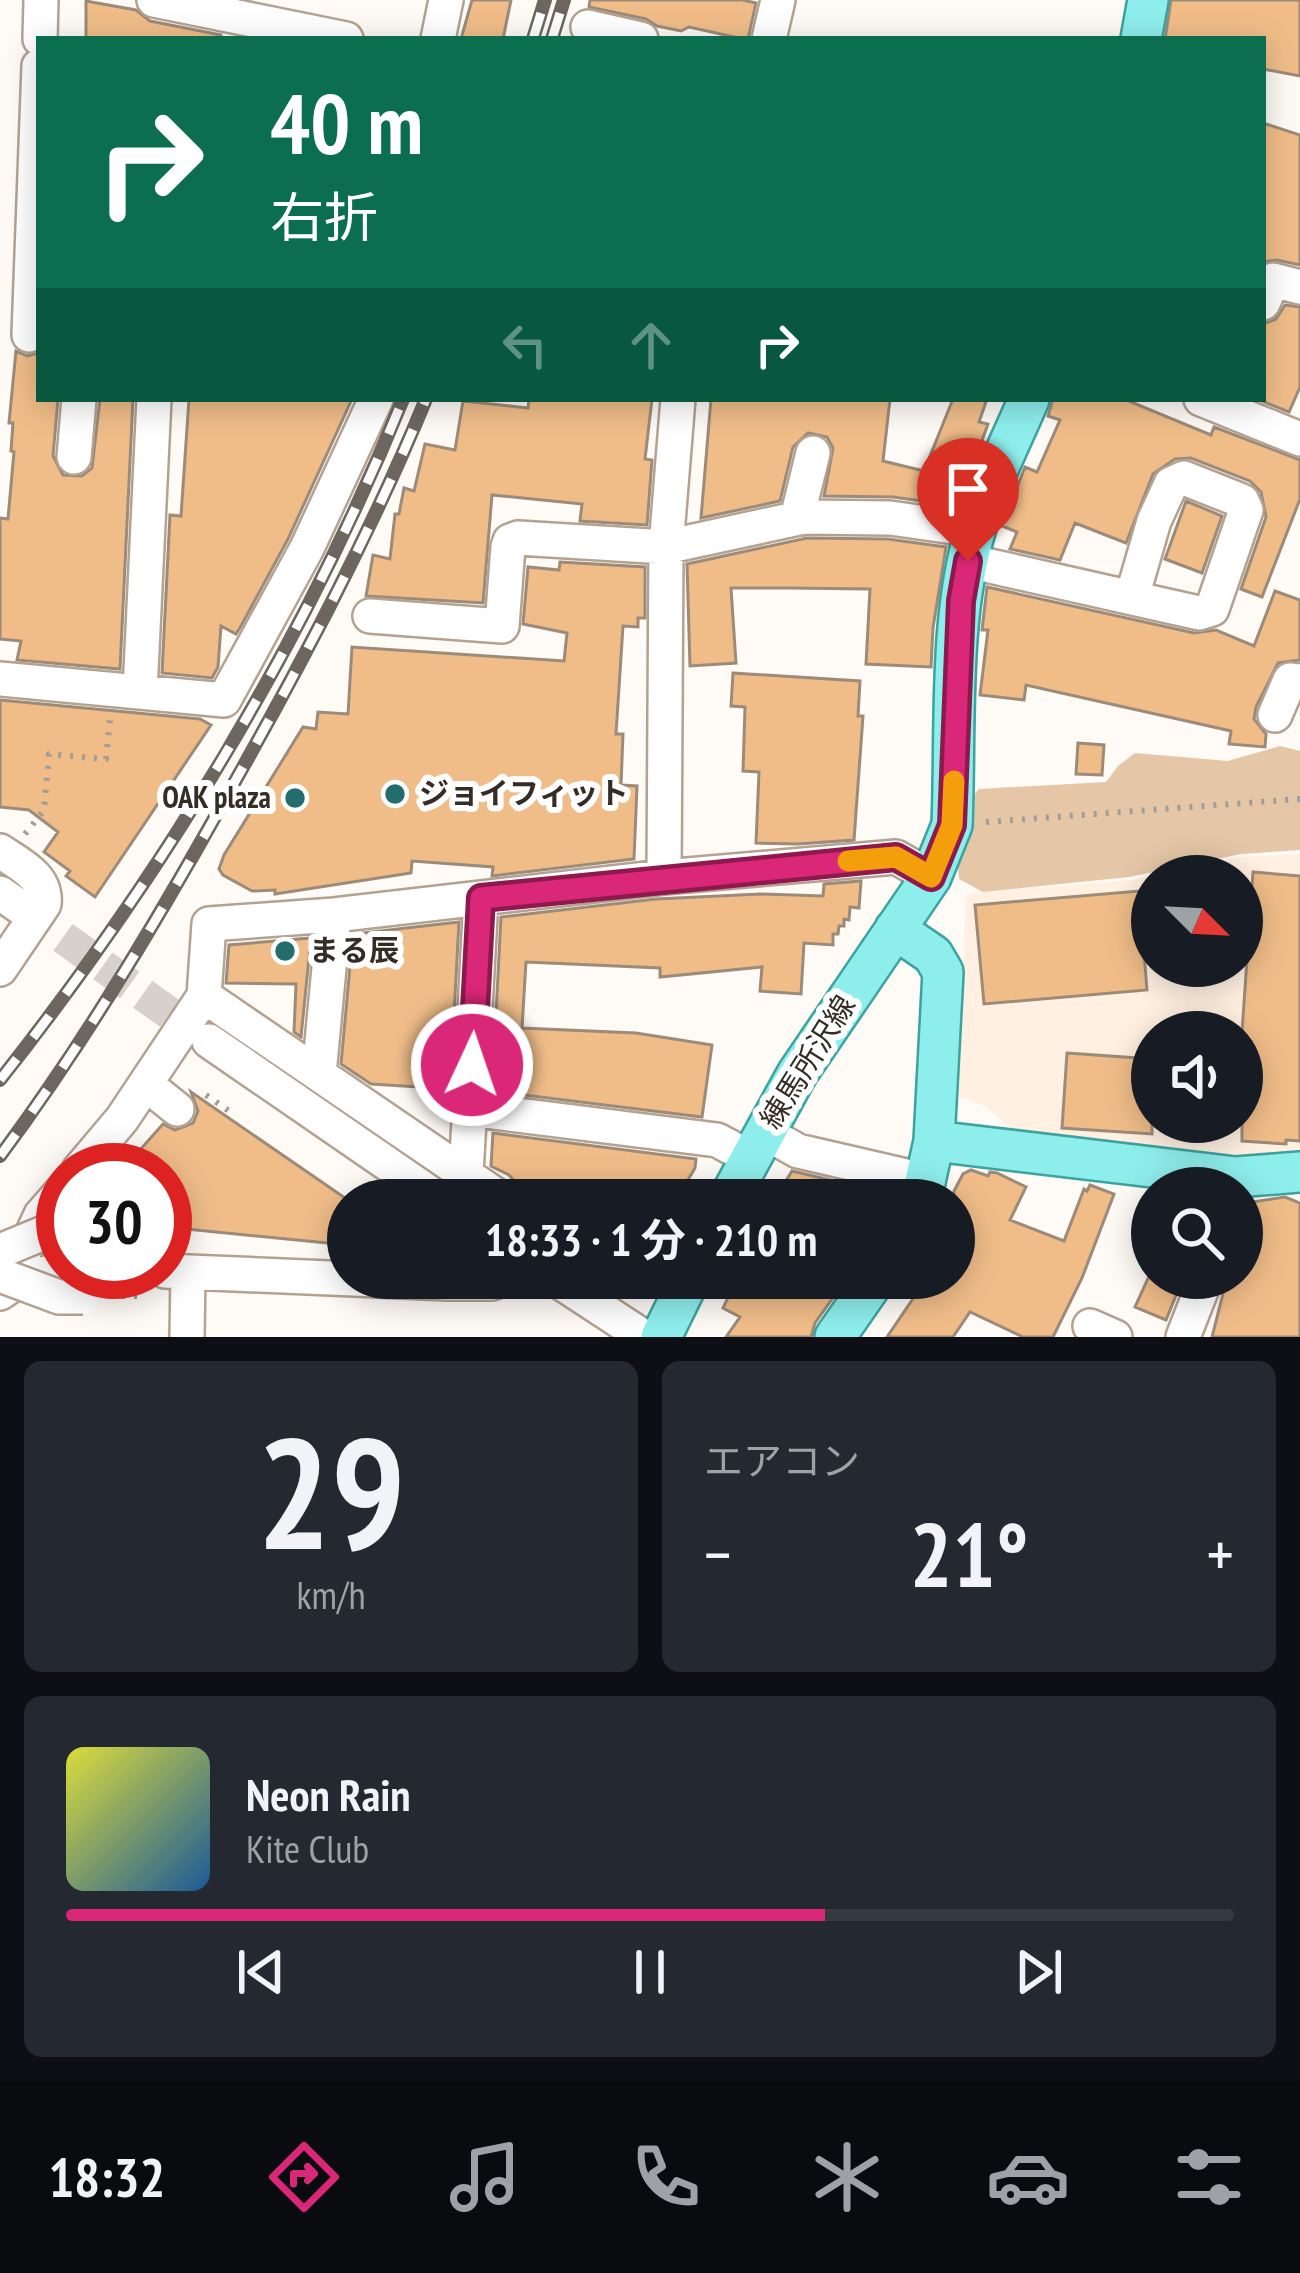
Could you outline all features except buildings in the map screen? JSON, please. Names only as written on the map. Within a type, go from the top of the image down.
[{"type":"main road","points":[[1142,36],[1148,0]]},
{"type":"main road","name":"練馬所沢線","points":[[739,1179],[797,1074],[931,877],[952,825],[961,601],[972,545],[1028,402]]},
{"type":"main road","points":[[895,928],[933,955],[943,972],[934,1141],[926,1179]]},
{"type":"main road","points":[[934,1141],[1131,1168]]},
{"type":"main road","points":[[1263,1178],[1300,1172]]},
{"type":"main road","points":[[661,1337],[680,1299]]},
{"type":"main road","points":[[835,1337],[861,1299]]},
{"type":"street","points":[[40,36],[41,0]]},
{"type":"street","points":[[154,0],[260,30],[317,36]]},
{"type":"street","points":[[439,36],[446,0]]},
{"type":"street","points":[[770,36],[778,0]]},
{"type":"street","points":[[589,22],[632,36]]},
{"type":"street","points":[[23,334],[36,116]]},
{"type":"street","points":[[1266,296],[1273,280],[1300,287]]},
{"type":"street","points":[[74,457],[79,402]]},
{"type":"street","points":[[126,690],[154,402]]},
{"type":"street","points":[[0,679],[224,700],[307,548],[375,402]]},
{"type":"street","points":[[664,877],[666,547],[678,402]]},
{"type":"street","points":[[1218,402],[1300,439]]},
{"type":"street","points":[[800,518],[813,453]]},
{"type":"street","points":[[370,616],[502,626],[508,548],[518,538],[666,547],[800,518],[890,518],[1132,597]]},
{"type":"street","points":[[1275,715],[1290,680],[1300,680]]},
{"type":"street","points":[[2,963],[44,904],[45,892],[39,879],[4,853]]},
{"type":"street","points":[[100,1143],[204,996],[209,924],[896,857],[931,877]]},
{"type":"street","points":[[466,1175],[481,898]]},
{"type":"street","points":[[320,1074],[334,915]]},
{"type":"street","points":[[204,996],[472,1179]]},
{"type":"street","points":[[209,1041],[409,1179]]},
{"type":"street","points":[[146,1084],[177,1109]]},
{"type":"street","points":[[470,1109],[757,1144],[798,1151],[886,1179]]},
{"type":"street","points":[[8,1282],[36,1226]]},
{"type":"street","points":[[0,1251],[36,1236]]},
{"type":"street","points":[[192,1280],[327,1281]]},
{"type":"street","points":[[178,1299],[187,1337]]},
{"type":"street","points":[[589,1299],[644,1337]]},
{"type":"street","points":[[1183,1337],[1198,1299]]},
{"type":"path","points":[[4,853],[44,810],[49,754],[106,759],[126,690]]},
{"type":"path","points":[[952,825],[1300,799]]},
{"type":"shaded area","points":[[1280,746],[1300,751],[1300,850],[1131,855],[1131,877],[983,892],[959,879],[960,831],[979,789],[1106,782],[1135,753],[1228,761]]},
{"type":"shaded area","points":[[1300,854],[1300,1153],[1207,1153],[1011,1128],[984,1105],[959,1096],[966,894],[1131,880],[1131,987],[1263,987],[1263,856]]},
{"type":"tunnel","points":[[23,909],[207,1040]]},
{"type":"railway","points":[[534,36],[545,0]]},
{"type":"railway","points":[[553,36],[564,0]]},
{"type":"railway","points":[[0,1080],[118,921],[226,754],[321,579],[402,402]]},
{"type":"railway","points":[[0,1156],[96,1017],[211,825],[338,590],[425,402]]},
{"type":"slow traffic","points":[[848,861],[896,857],[931,877],[952,825],[954,781]]},
{"type":"place","name":"ジョイフィット","points":[[395,794]]},
{"type":"place","name":"OAK plaza","points":[[295,798]]},
{"type":"place","name":"まる辰","points":[[285,951]]},
{"type":"route","points":[[472,1065],[481,898],[896,857],[931,877],[952,825],[961,601],[968,561]]}]
